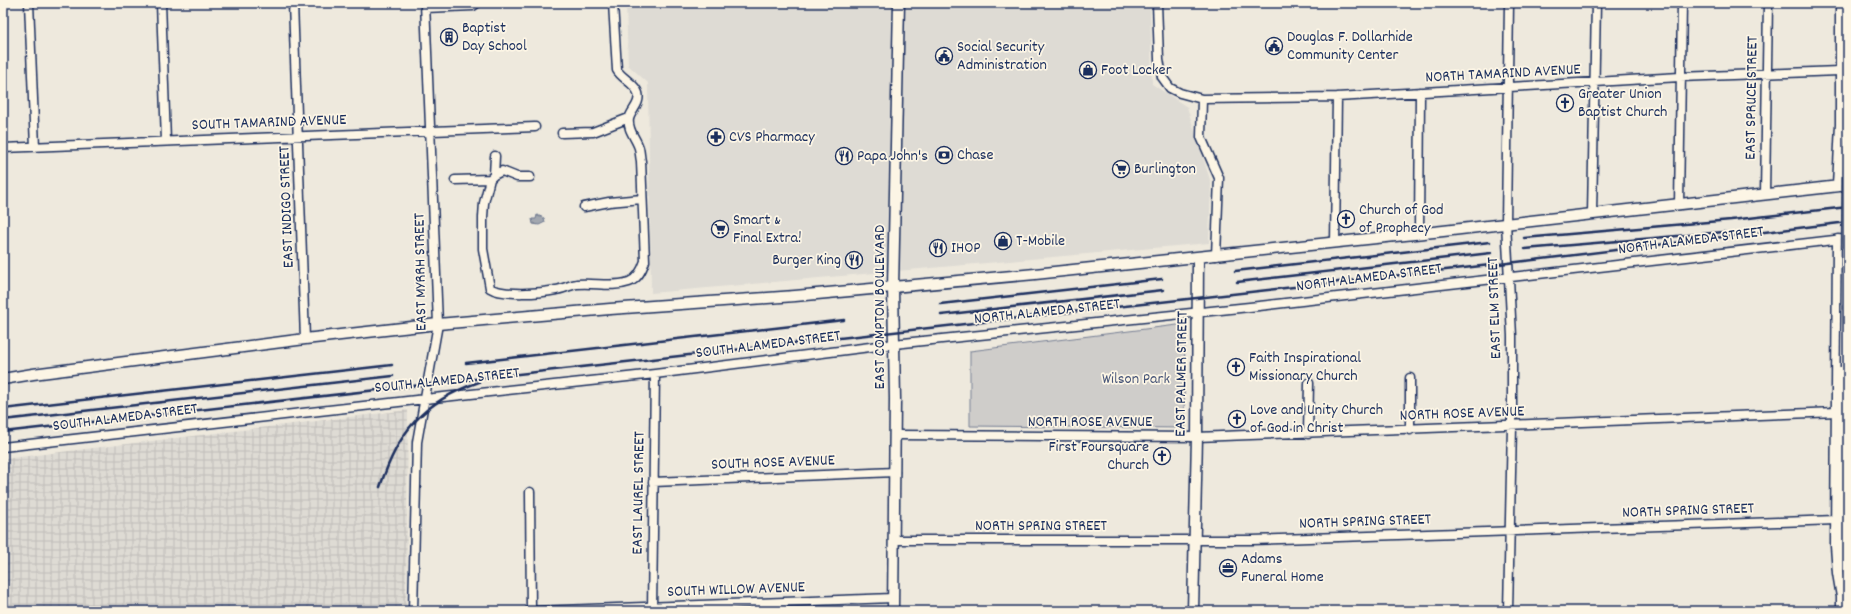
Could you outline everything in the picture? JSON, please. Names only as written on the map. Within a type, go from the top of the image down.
[{"type":"main road","name":"EAST COMPTON BOULEVARD","points":[[893,611],[895,435],[893,288],[899,3]]},
{"type":"main road","points":[[3,379],[305,339],[438,324],[610,309],[893,288],[1216,256],[1679,205],[1843,185],[1839,71],[1840,3]]},
{"type":"main road","points":[[1842,611],[1845,515],[1848,176]]},
{"type":"main road","points":[[1842,597],[1838,573],[1836,520],[1837,412],[1843,239]]},
{"type":"main road","name":"EAST PALMER STREET","points":[[1193,611],[1197,437],[1198,257]]},
{"type":"street","points":[[29,3],[35,147]]},
{"type":"street","points":[[161,3],[166,142]]},
{"type":"street","name":"EAST INDIGO STREET","points":[[293,3],[305,339]]},
{"type":"street","points":[[425,5],[473,6],[477,3]]},
{"type":"street","points":[[495,156],[492,177],[484,203],[483,248],[490,288],[500,292],[545,291],[577,284],[610,285],[629,282],[637,278],[645,261],[642,199],[639,148],[629,129],[629,118],[638,101],[638,93],[634,86],[621,76],[617,70],[613,3]]},
{"type":"street","name":"NORTH TAMARIND AVENUE","points":[[1157,3],[1159,59],[1162,77],[1170,88],[1180,93],[1202,99],[1337,97],[1680,77],[1839,71]]},
{"type":"street","name":"EAST ELM STREET","points":[[1508,611],[1512,426],[1512,336],[1506,223],[1509,3]]},
{"type":"street","points":[[1592,214],[1596,3]]},
{"type":"street","points":[[1679,205],[1682,3]]},
{"type":"street","name":"EAST SPRUCE STREET","points":[[1765,194],[1768,3]]},
{"type":"street","name":"EAST MYRRH STREET","points":[[413,611],[416,456],[438,324],[425,5]]},
{"type":"street","points":[[1419,233],[1420,92]]},
{"type":"street","points":[[1335,242],[1337,97]]},
{"type":"street","points":[[1202,99],[1201,137],[1219,178],[1216,256]]},
{"type":"street","points":[[562,133],[594,132],[629,118]]},
{"type":"street","name":"SOUTH TAMARIND AVENUE","points":[[3,148],[535,126]]},
{"type":"street","points":[[455,180],[492,177],[502,171],[517,177],[530,177]]},
{"type":"street","points":[[584,208],[609,202],[642,199]]},
{"type":"street","name":"NORTH ALAMEDA STREET","points":[[894,344],[1508,278],[1843,239]]},
{"type":"street","name":"SOUTH ALAMEDA STREET","points":[[3,447],[425,398],[655,374],[894,344]]},
{"type":"street","name":"EAST LAUREL STREET","points":[[652,609],[655,374]]},
{"type":"street","points":[[1410,378],[1410,430]]},
{"type":"street","points":[[1308,434],[1309,384]]},
{"type":"street","name":"NORTH ROSE AVENUE","points":[[895,435],[1197,437],[1308,434],[1837,412]]},
{"type":"street","name":"SOUTH ROSE AVENUE","points":[[653,482],[894,472]]},
{"type":"street","points":[[530,492],[532,611]]},
{"type":"street","name":"NORTH SPRING STREET","points":[[894,540],[1252,540],[1836,520]]},
{"type":"street","name":"SOUTH WILLOW AVENUE","points":[[532,611],[652,609],[893,598]]},
{"type":"shaded area","points":[[626,3],[1150,3],[1152,84],[1187,107],[1211,183],[1209,243],[651,293],[648,83],[628,65]]},
{"type":"shaded area","points":[[408,410],[406,611],[3,611],[3,459]]},
{"type":"green space","name":"Wilson Park","points":[[1185,324],[1184,428],[970,426],[970,351]]},
{"type":"water","points":[[537,215],[544,218],[545,222],[539,225],[533,224],[532,219],[536,219]]},
{"type":"railway","points":[[1524,238],[1731,220],[1848,207]]},
{"type":"railway","points":[[3,432],[1508,263],[1848,222]]},
{"type":"railway","points":[[1525,249],[1724,232]]},
{"type":"railway","points":[[1235,271],[1490,242]]},
{"type":"railway","points":[[1237,282],[1491,253]]},
{"type":"railway","points":[[940,304],[1162,279]]},
{"type":"railway","points":[[941,315],[1163,290]]},
{"type":"railway","points":[[466,363],[844,320]]},
{"type":"railway","points":[[3,409],[392,365]]},
{"type":"railway","points":[[3,420],[393,376]]},
{"type":"railway","points":[[380,487],[395,450],[415,421],[442,399],[479,382]]},
{"type":"place","name":"Baptist Day School","points":[[449,37]]},
{"type":"place","name":"Douglas F. Dollarhide Community Center","points":[[1274,46]]},
{"type":"place","name":"Social Security Administration","points":[[944,56]]},
{"type":"place","name":"Foot Locker","points":[[1088,70]]},
{"type":"place","name":"Greater Union Baptist Church","points":[[1565,103]]},
{"type":"place","name":"CVS Pharmacy","points":[[716,137]]},
{"type":"place","name":"Chase","points":[[944,155]]},
{"type":"place","name":"Papa John's","points":[[844,156]]},
{"type":"place","name":"Burlington","points":[[1121,169]]},
{"type":"place","name":"Church of God of Prophecy","points":[[1346,219]]},
{"type":"place","name":"Smart & Final Extra!","points":[[720,229]]},
{"type":"place","name":"T-Mobile","points":[[1003,241]]},
{"type":"place","name":"IHOP","points":[[938,248]]},
{"type":"place","name":"Burger King","points":[[854,260]]},
{"type":"place","name":"Faith Inspirational Missionary Church","points":[[1236,367]]},
{"type":"place","name":"Love and Unity Church of God in Christ","points":[[1237,419]]},
{"type":"place","name":"First Foursquare Church","points":[[1162,456]]},
{"type":"place","name":"Adams Funeral Home","points":[[1228,568]]}]
